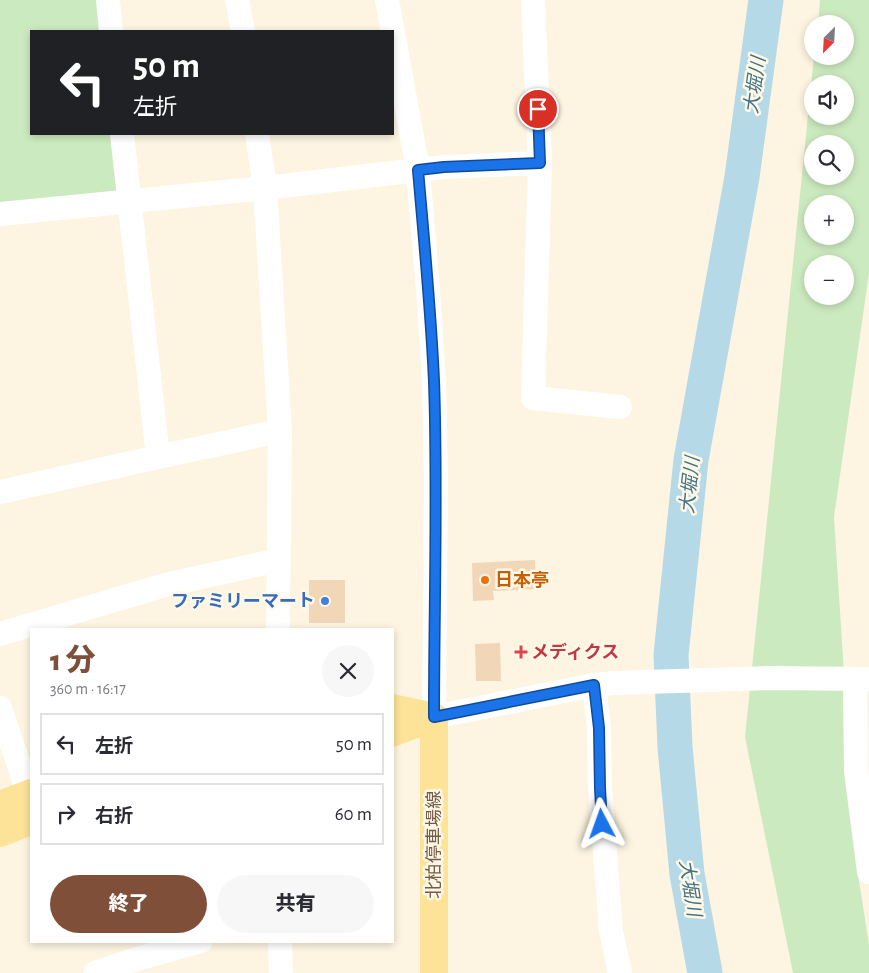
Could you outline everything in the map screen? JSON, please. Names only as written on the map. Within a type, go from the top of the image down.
[{"type":"main road","points":[[394,708],[434,717]]},
{"type":"main road","points":[[394,732],[434,717]]},
{"type":"main road","name":"北柏停車場線","points":[[434,717],[434,973]]},
{"type":"main road","points":[[0,805],[30,796]]},
{"type":"main road","points":[[0,833],[30,821]]},
{"type":"street","points":[[108,0],[112,30]]},
{"type":"street","points":[[237,0],[243,30]]},
{"type":"street","points":[[387,0],[392,30]]},
{"type":"street","points":[[533,0],[540,163],[533,398],[620,407]]},
{"type":"street","points":[[394,38],[418,170],[434,380],[436,482],[434,717],[604,684],[769,678],[862,679],[856,771],[869,872]]},
{"type":"street","points":[[122,135],[158,457]]},
{"type":"street","points":[[257,135],[265,188],[280,431],[278,628]]},
{"type":"street","points":[[0,214],[265,188],[444,167],[540,163]]},
{"type":"street","points":[[0,492],[280,431]]},
{"type":"street","points":[[0,634],[165,585],[280,560]]},
{"type":"street","points":[[604,684],[599,728],[600,788],[610,931],[620,973]]},
{"type":"street","points":[[0,708],[30,796]]},
{"type":"street","points":[[95,973],[130,967],[195,943]]},
{"type":"street","points":[[280,943],[281,973]]},
{"type":"green space","points":[[0,0],[100,0],[103,30],[30,30],[30,135],[114,135],[120,187],[113,195],[0,204]]},
{"type":"green space","points":[[820,0],[869,0],[869,273],[834,517],[856,861],[869,945],[869,973],[793,973],[745,737],[804,155],[804,185],[854,185],[854,135],[806,135],[807,125],[854,125],[854,75],[812,75],[813,65],[854,65],[854,15],[819,15]]},
{"type":"building","points":[[535,560],[536,589],[493,591],[494,600],[473,601],[472,563]]},
{"type":"building","points":[[309,580],[345,580],[345,623],[309,623]]},
{"type":"building","points":[[500,643],[501,681],[476,681],[475,644]]},
{"type":"waterway","name":"大堀川","points":[[705,973],[687,874],[675,747],[671,655],[691,460],[742,177],[766,0]]},
{"type":"place","name":"日本亭","points":[[485,580]]},
{"type":"place","name":"ファミリーマート","points":[[325,601]]},
{"type":"place","name":"メディクス","points":[[521,652]]},
{"type":"route","points":[[538,109],[540,163],[444,167],[418,170],[434,380],[436,482],[434,717],[594,685],[599,728],[602,824]]}]
